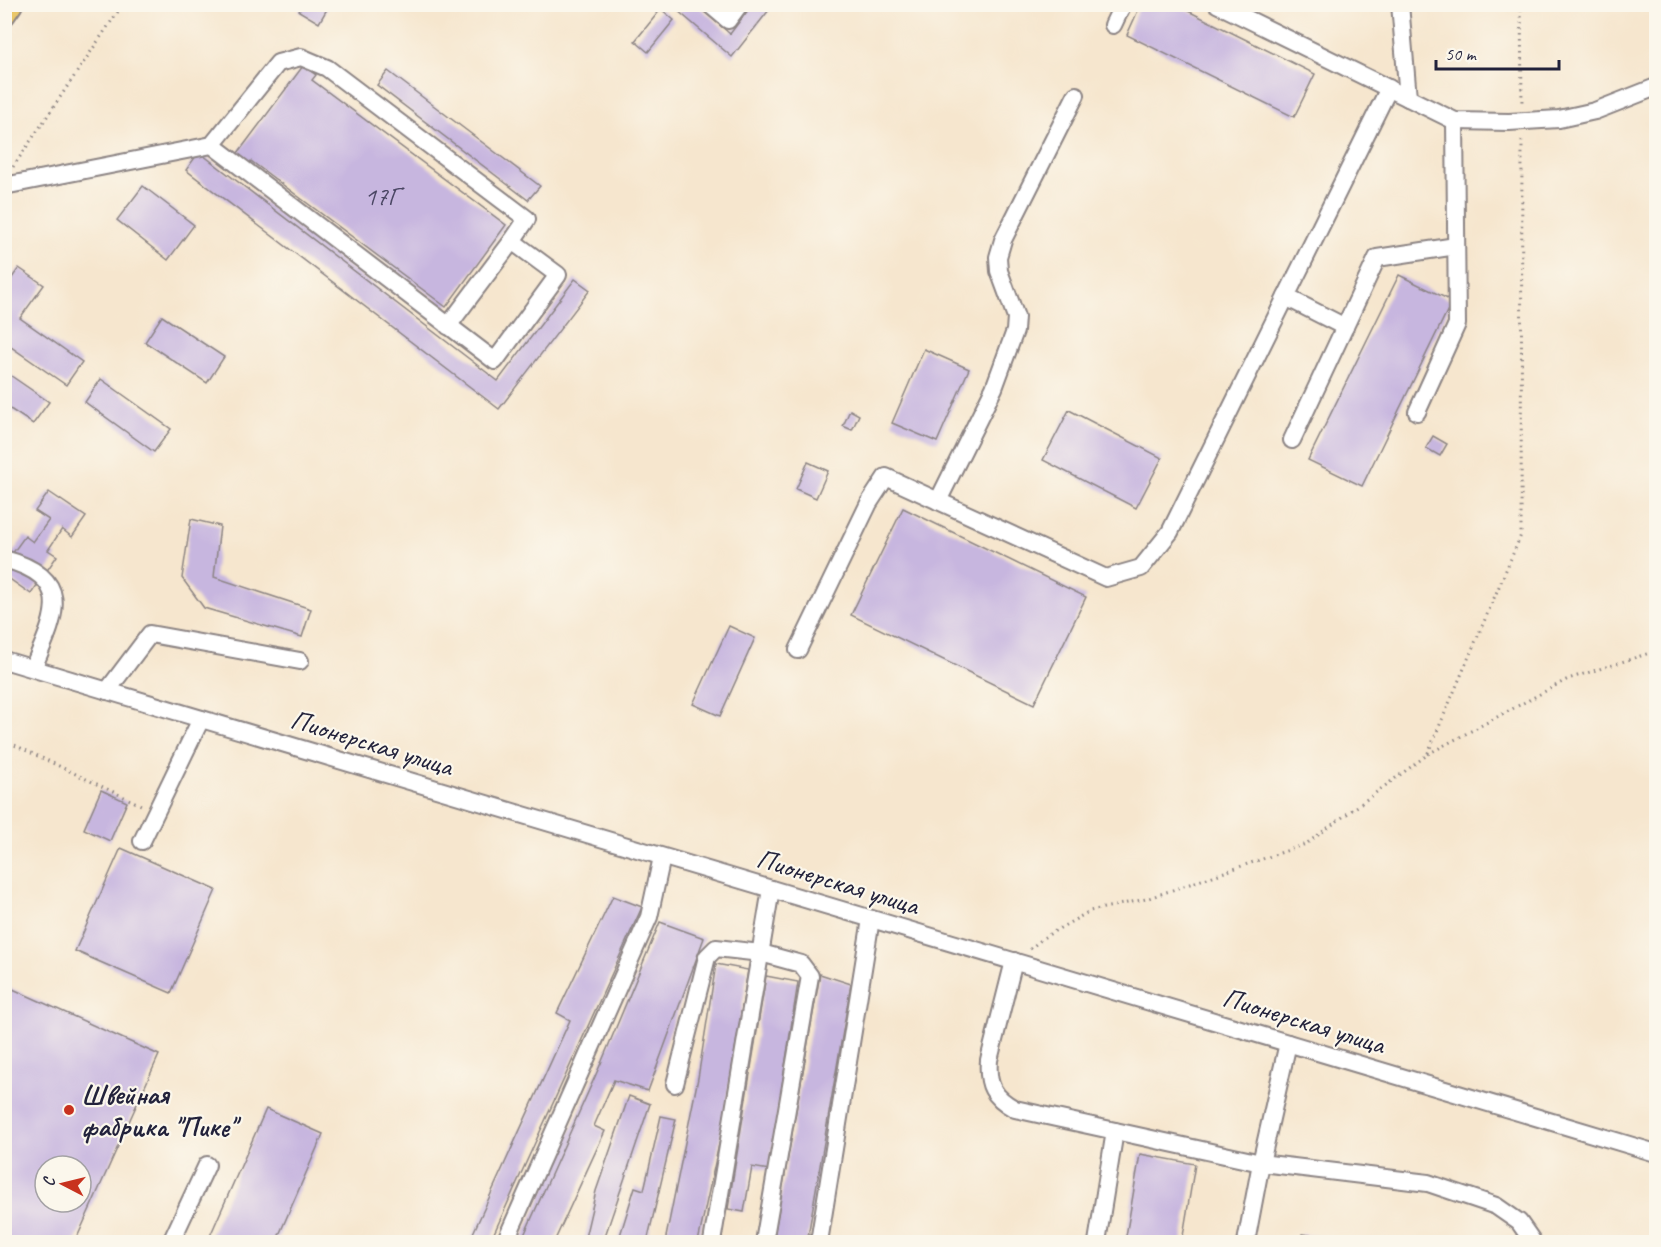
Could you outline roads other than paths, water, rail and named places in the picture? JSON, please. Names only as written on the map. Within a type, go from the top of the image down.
[{"type":"main road","points":[[4,14],[11,4]]},
{"type":"street","points":[[709,4],[728,20],[740,4]]},
{"type":"street","points":[[1113,25],[1123,4]]},
{"type":"street","points":[[1217,4],[1455,121],[1559,119],[1595,111],[1656,87]]},
{"type":"street","points":[[1401,4],[1408,98]]},
{"type":"street","points":[[4,186],[212,145],[278,63],[301,57],[327,68],[527,219],[448,326]]},
{"type":"street","points":[[798,650],[869,502],[886,477],[1106,578],[1141,568],[1170,532],[1389,88]]},
{"type":"street","points":[[938,501],[994,388],[1015,331],[1016,317],[999,271],[998,257],[1003,240],[1076,95]]},
{"type":"street","points":[[1417,412],[1457,324],[1455,121]]},
{"type":"street","points":[[212,145],[495,361],[558,276],[512,241]]},
{"type":"street","points":[[1292,440],[1377,258],[1456,246]]},
{"type":"street","points":[[1286,297],[1345,327]]},
{"type":"street","points":[[4,559],[19,562],[40,575],[53,588],[55,605],[50,629],[33,668]]},
{"type":"street","points":[[107,690],[150,634],[300,661]]},
{"type":"street","name":"Пионерская улица","points":[[4,660],[1656,1153]]},
{"type":"street","points":[[142,841],[201,718]]},
{"type":"street","points":[[505,1242],[649,916],[662,857]]},
{"type":"street","points":[[712,1242],[771,889]]},
{"type":"street","points":[[819,1242],[871,919]]},
{"type":"street","points":[[675,1084],[707,957],[716,948],[761,953],[801,964],[810,976],[764,1242]]},
{"type":"street","points":[[1014,962],[988,1060],[991,1090],[1000,1101],[1015,1109],[1261,1163],[1428,1183],[1496,1206],[1519,1222],[1533,1242]]},
{"type":"street","points":[[1246,1242],[1288,1043]]},
{"type":"street","points":[[1097,1242],[1115,1131]]},
{"type":"street","points":[[171,1242],[207,1165]]},
{"type":"place","name":"Швейная фабрика \"Пике\"","points":[[69,1110]]}]
